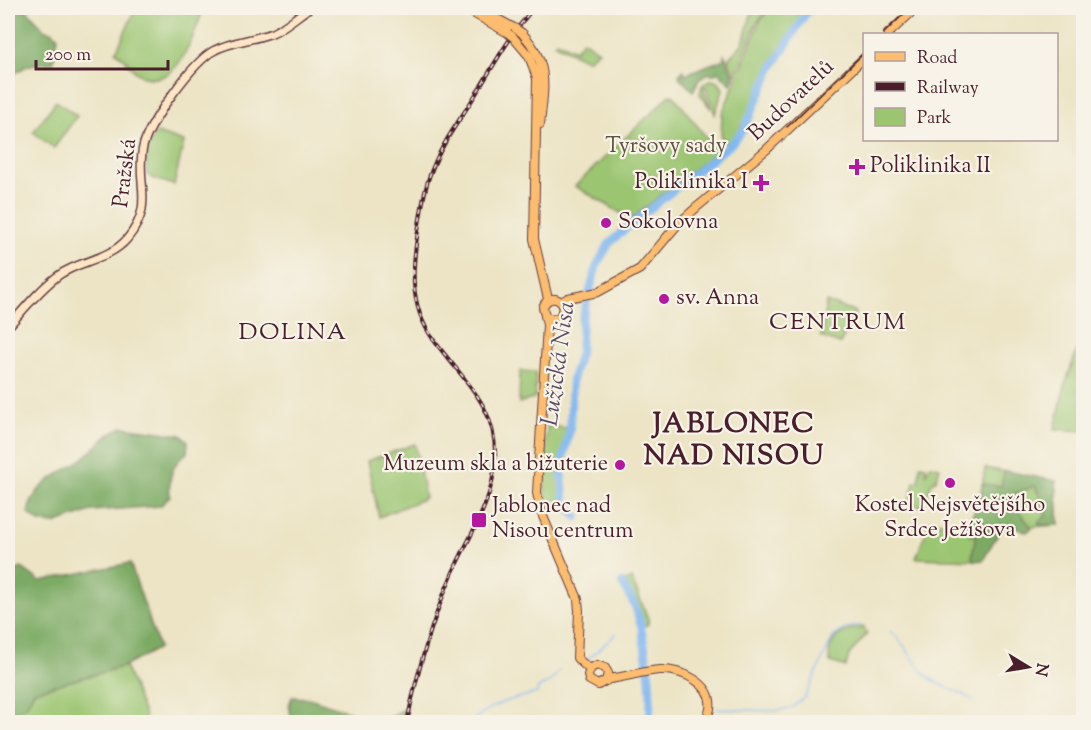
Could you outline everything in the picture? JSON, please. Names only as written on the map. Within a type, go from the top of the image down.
[{"type":"main road","name":"Pražská","points":[[8,327],[60,275],[110,253],[120,246],[131,233],[139,217],[143,200],[142,150],[146,138],[151,127],[189,73],[214,50],[272,33],[309,8]]},
{"type":"main road","points":[[464,8],[509,30]]},
{"type":"main road","points":[[477,8],[520,37],[538,56],[544,74],[537,146],[534,239],[549,297],[543,307],[543,312],[549,320],[537,493],[542,514],[578,599],[577,658],[588,668],[588,677],[592,683],[598,685],[606,681],[656,671],[689,676],[707,693],[710,709],[706,723]]},
{"type":"main road","points":[[889,33],[916,8]]},
{"type":"main road","name":"Budovatelů","points":[[563,302],[592,294],[640,269],[678,224],[766,150],[863,59]]},
{"type":"main road","points":[[549,297],[563,302],[561,315],[549,320]]},
{"type":"main road","points":[[588,668],[599,665],[617,674],[634,675]]},
{"type":"main road","points":[[606,681],[607,671]]},
{"type":"green space","points":[[8,8],[25,8],[45,30],[52,31],[58,37],[53,63],[28,66],[8,79]]},
{"type":"green space","points":[[136,8],[204,8],[182,58],[174,69],[164,76],[153,78],[139,74],[116,52]]},
{"type":"green space","points":[[761,8],[768,8],[756,24],[735,75],[728,59],[743,43],[751,15]]},
{"type":"green space","points":[[771,8],[808,8],[779,52],[746,119],[727,147],[721,137],[722,114],[760,21]]},
{"type":"green space","points":[[583,40],[599,51],[587,60],[555,44],[557,41],[575,50]]},
{"type":"green space","points":[[724,54],[734,78],[731,84],[718,72],[706,74],[699,80],[693,91],[680,78],[679,75],[684,70],[685,74],[724,59]]},
{"type":"green space","points":[[710,80],[718,81],[723,89],[715,114],[706,87],[703,88],[711,109],[700,94],[702,85]]},
{"type":"green space","name":"Tyršovy sady","points":[[670,95],[674,96],[717,151],[631,219],[575,186]]},
{"type":"green space","points":[[56,101],[77,116],[54,148],[33,132]]},
{"type":"green space","points":[[157,133],[184,142],[174,185],[152,178],[147,174],[149,146]]},
{"type":"green space","points":[[826,302],[856,312],[840,344],[821,337]]},
{"type":"green space","points":[[1083,349],[1083,431],[1055,429],[1065,385],[1077,350]]},
{"type":"green space","points":[[520,371],[536,372],[535,398],[519,403]]},
{"type":"green space","points":[[547,426],[568,428],[559,466],[562,500],[547,511],[544,481]]},
{"type":"green space","points":[[123,427],[181,435],[188,441],[187,453],[178,461],[172,472],[170,496],[160,506],[91,511],[54,524],[39,522],[28,513],[35,494],[41,487],[82,459],[111,433]]},
{"type":"green space","points":[[415,444],[425,498],[379,517],[367,461]]},
{"type":"green space","points":[[920,465],[926,466],[926,474],[930,465],[940,467],[927,497],[924,497],[922,507],[909,504],[914,482],[919,482]]},
{"type":"green space","points":[[985,468],[1056,481],[1059,525],[995,529],[980,560],[916,558],[930,521],[967,524],[979,504]]},
{"type":"green space","points":[[1006,471],[1056,481],[1059,525],[1039,525],[1039,521],[1045,517],[1046,513],[1035,486],[1014,494],[1012,503],[1032,528],[1027,532],[1014,526],[1004,528],[983,560],[975,561],[972,557],[976,533],[970,536],[967,524],[979,504],[982,484],[1001,486]]},
{"type":"green space","points":[[130,563],[159,648],[125,666],[34,691],[27,705],[8,717],[8,573],[22,568],[40,581]]},
{"type":"green space","points":[[632,579],[648,619],[648,624],[643,627],[636,607],[622,582]]},
{"type":"green space","points":[[864,627],[867,634],[849,655],[846,667],[830,662],[829,653],[833,640],[843,632]]},
{"type":"green space","points":[[125,666],[145,716],[143,722],[8,722],[8,717],[34,691]]},
{"type":"green space","points":[[292,697],[309,698],[366,717],[389,718],[407,707],[404,722],[292,722],[289,705]]},
{"type":"waterway","name":"Lužická Nisa","points":[[577,517],[565,504],[561,468],[570,429],[572,380],[580,353],[582,319],[597,265],[609,244],[624,230],[731,144],[744,129],[772,68],[811,8]]},
{"type":"waterway","name":"Lužická Nisa","points":[[622,583],[635,606],[641,626]]},
{"type":"waterway","points":[[717,709],[776,711],[793,707],[805,697],[833,637],[847,628],[860,625]]},
{"type":"waterway","points":[[890,631],[928,677],[973,700]]},
{"type":"waterway","name":"Lužická Nisa","points":[[642,632],[650,688],[649,722]]},
{"type":"waterway","points":[[588,659],[617,633]]},
{"type":"waterway","points":[[471,722],[502,703],[537,693],[538,688],[551,681],[559,671]]},
{"type":"tram line","points":[[884,33],[910,8]]},
{"type":"tram line","points":[[787,127],[863,54]]},
{"type":"railway","points":[[520,25],[533,8]]},
{"type":"railway","points":[[407,722],[430,632],[456,564],[484,507],[495,461],[491,424],[484,408],[476,394],[433,339],[419,312],[414,284],[417,240],[425,191],[435,162],[510,39]]},
{"type":"place","name":"Poliklinika II","points":[[857,167]]},
{"type":"place","name":"Poliklinika I","points":[[761,183]]},
{"type":"place","name":"Sokolovna","points":[[606,223]]},
{"type":"place","name":"sv. Anna","points":[[664,299]]},
{"type":"place","name":"Muzeum skla a bižuterie","points":[[620,465]]},
{"type":"place","name":"Kostel Nejsvětějšího Srdce Ježíšova","points":[[950,483]]},
{"type":"place","name":"Jablonec nad Nisou centrum","points":[[479,520]]},
{"type":"district","name":"CENTRUM","points":[[838,323]]},
{"type":"district","name":"DOLINA","points":[[293,333]]},
{"type":"district","name":"JABLONEC NAD NISOU","points":[[734,441]]}]
